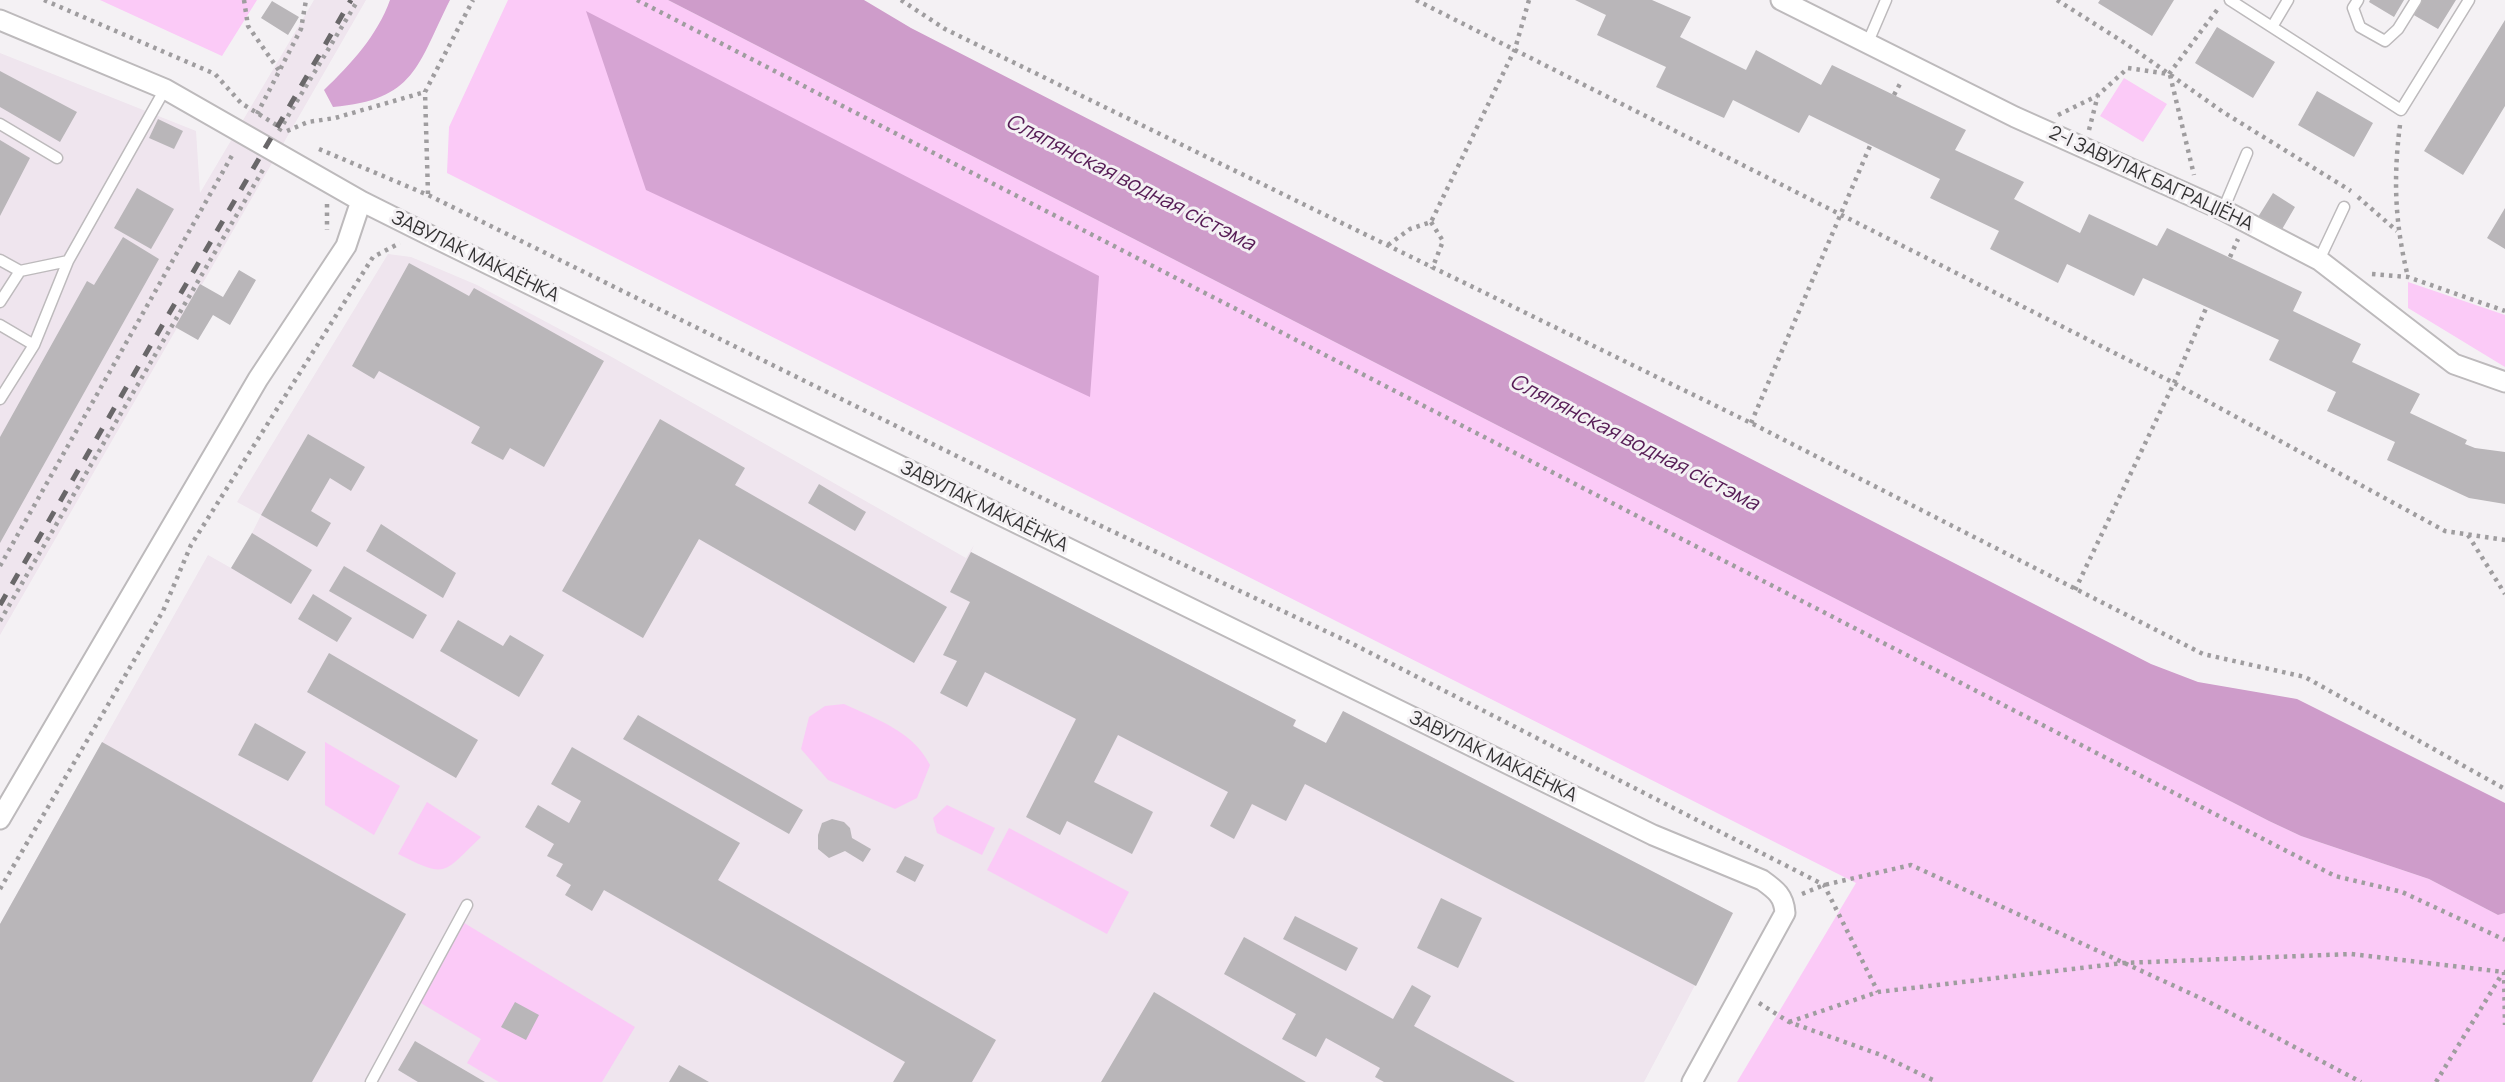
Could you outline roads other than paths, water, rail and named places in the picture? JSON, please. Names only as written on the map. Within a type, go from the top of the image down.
[{"type":"street","name":"2-І ЗАВУЛАК БАГРАЦІЁНА","points":[[1781,0],[2035,126],[2223,210],[2319,260],[2454,364],[2505,382]]},
{"type":"street","name":"ЗАВУЛАК МАКАЁНКА","points":[[0,20],[165,89],[361,201],[1654,835],[1762,880],[1777,890],[1785,901],[1785,913],[1692,1082]]},
{"type":"street","points":[[0,819],[258,379],[346,246],[361,201]]},
{"type":"lane","points":[[1868,42],[1886,0]]},
{"type":"lane","points":[[2230,0],[2401,110],[2469,0]]},
{"type":"lane","points":[[2272,27],[2288,0]]},
{"type":"lane","points":[[2358,0],[2353,8],[2360,27],[2385,41],[2398,29],[2416,0]]},
{"type":"lane","points":[[0,399],[34,345],[68,261],[165,89]]},
{"type":"lane","points":[[0,124],[57,158]]},
{"type":"lane","points":[[2223,210],[2248,153]]},
{"type":"lane","points":[[2319,260],[2344,207]]},
{"type":"lane","points":[[0,260],[20,271],[68,261]]},
{"type":"lane","points":[[0,302],[20,271]]},
{"type":"lane","points":[[0,325],[34,345]]},
{"type":"lane","points":[[370,1082],[467,905]]},
{"type":"water","name":"Сляпянская водная сістэма","points":[[668,0],[864,0],[911,28],[2151,664],[2198,682],[2297,699],[2505,803],[2505,913],[2498,915],[2429,879],[2301,836],[2269,821]]},
{"type":"railway","points":[[0,605],[351,0]]}]
